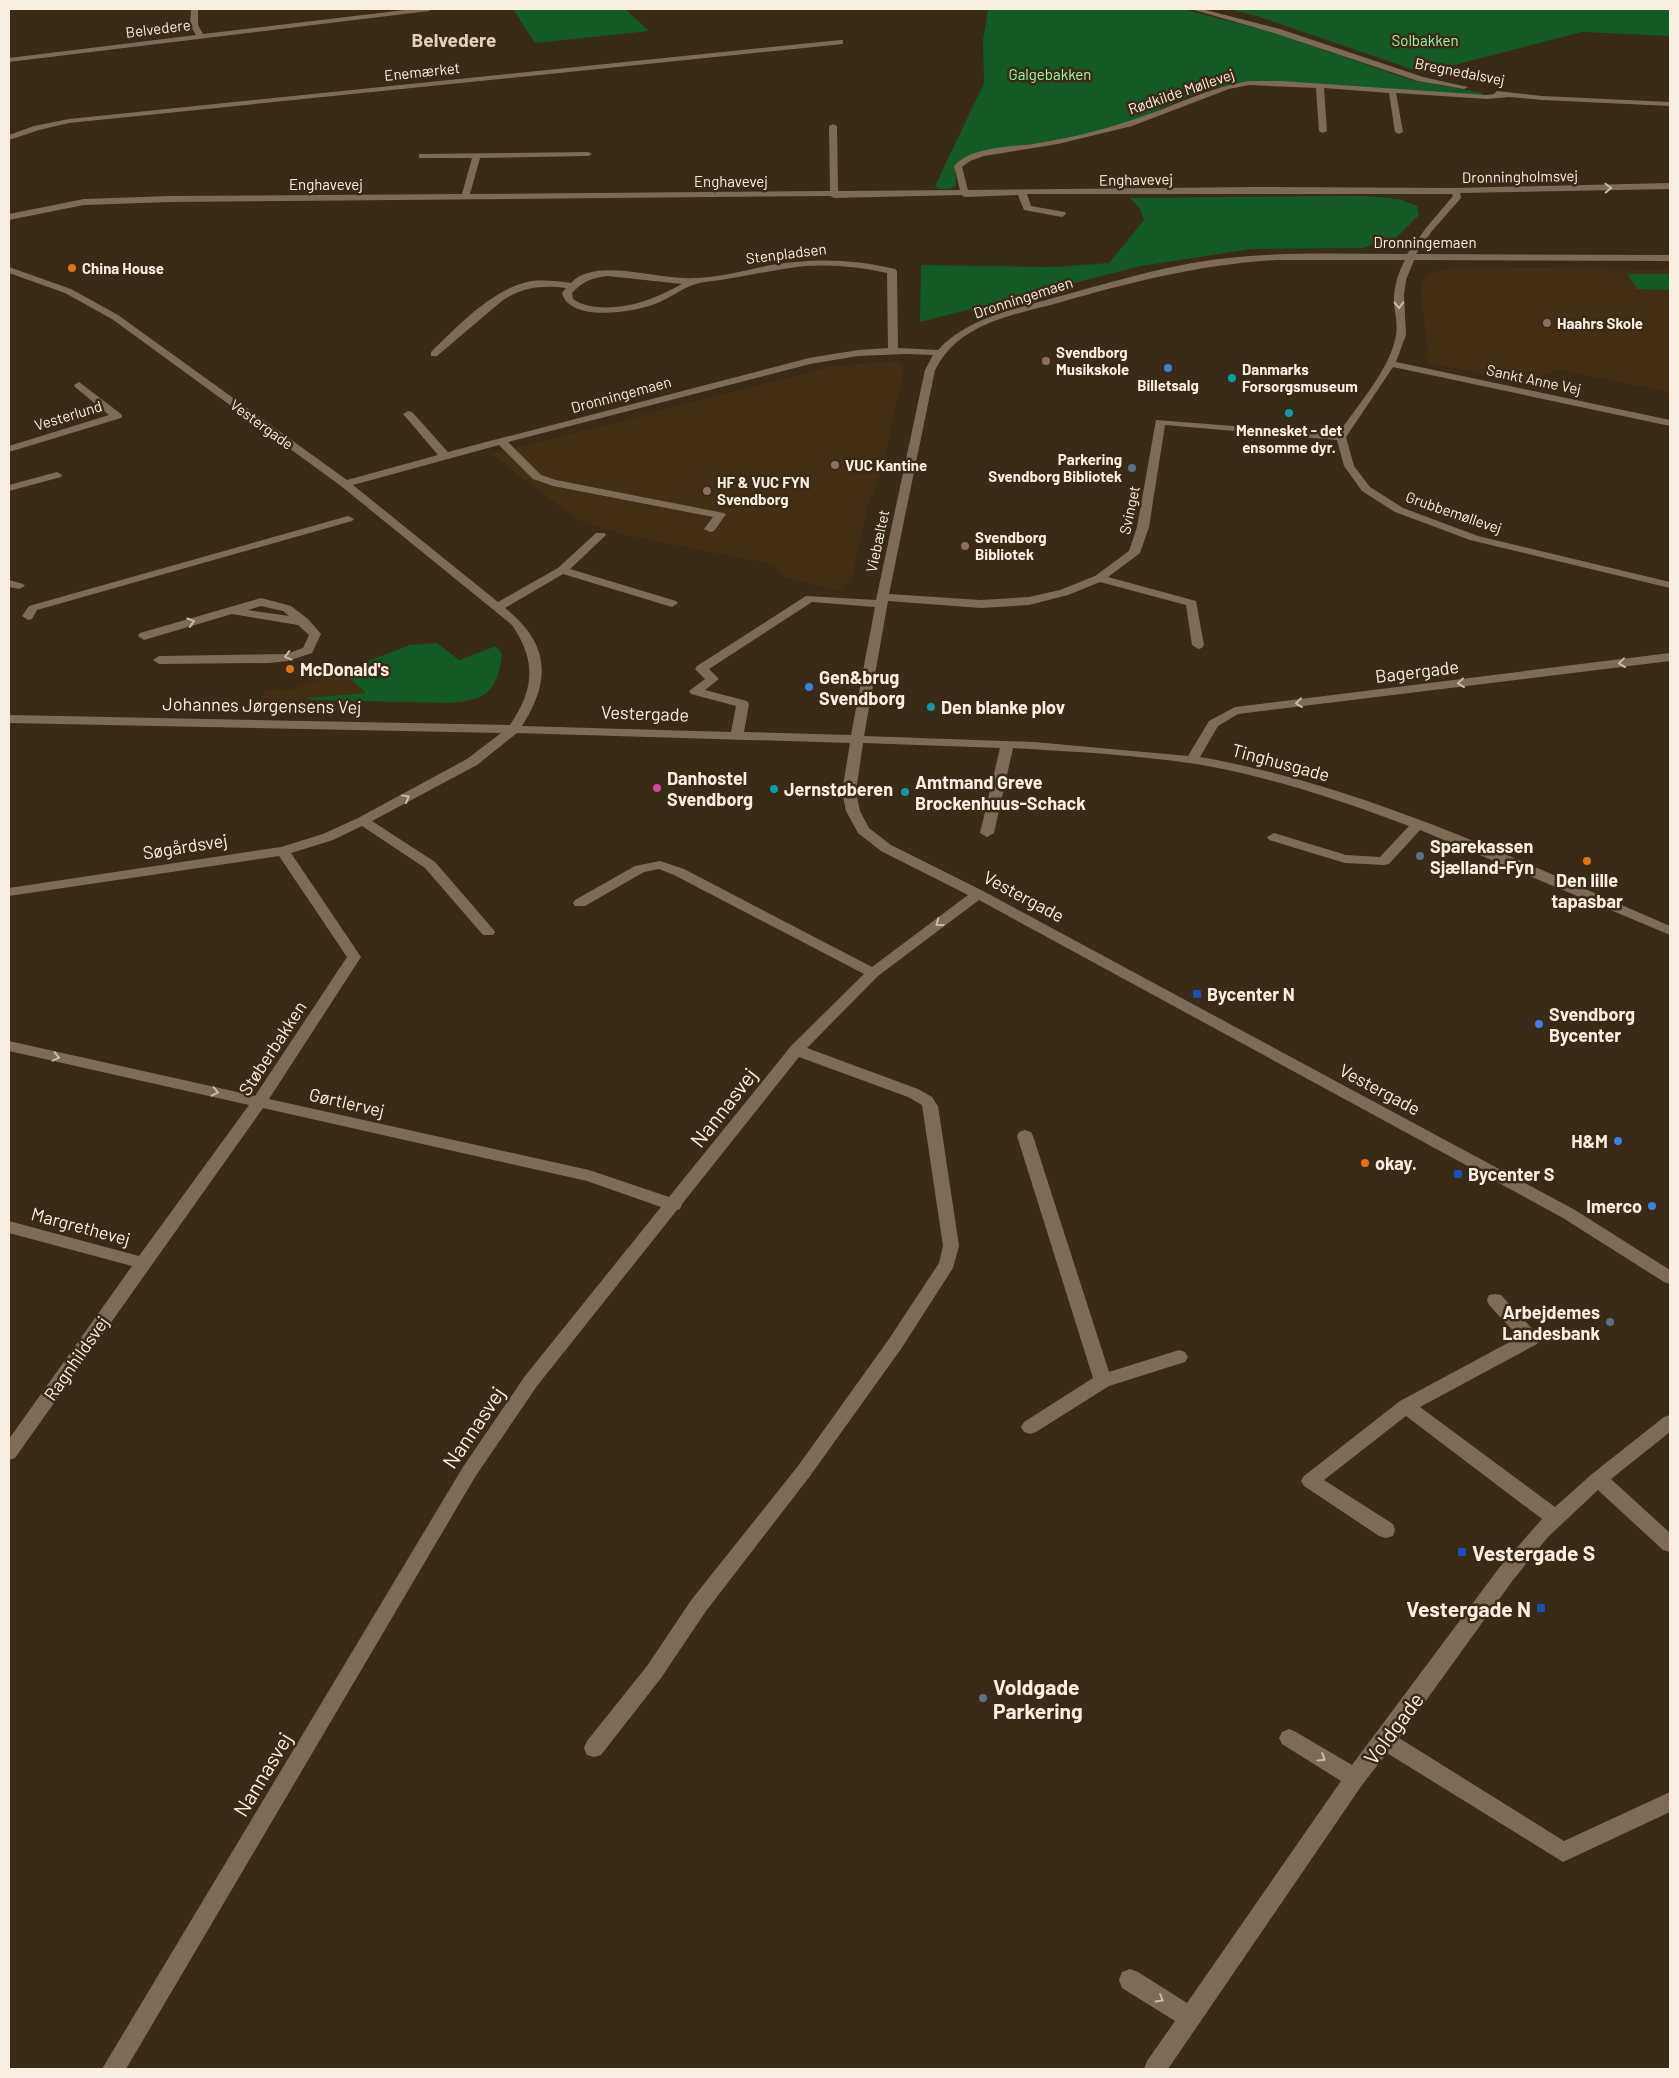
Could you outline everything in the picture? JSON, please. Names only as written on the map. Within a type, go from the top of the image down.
[{"type":"street","points":[[194,9],[194,25],[200,36]]},
{"type":"street","name":"Belvedere","points":[[9,60],[429,9]]},
{"type":"street","name":"Bregnedalsvej","points":[[1195,9],[1276,31],[1421,79],[1507,95],[1670,104]]},
{"type":"street","name":"Enemærket","points":[[9,138],[37,128],[69,121],[840,42]]},
{"type":"street","name":"Rødkilde Møllevej","points":[[966,194],[958,166],[967,159],[983,154],[1058,142],[1129,124],[1227,87],[1257,83],[1487,97],[1507,95]]},
{"type":"street","points":[[1320,86],[1324,131]]},
{"type":"street","points":[[1392,90],[1399,132]]},
{"type":"street","points":[[833,126],[834,195]]},
{"type":"street","points":[[422,156],[588,154]]},
{"type":"street","points":[[465,197],[477,155]]},
{"type":"street","name":"Dronningholmsvej","points":[[1454,191],[1670,186]]},
{"type":"street","name":"Enghavevej","points":[[9,216],[62,205],[106,200],[1262,190],[1454,191]]},
{"type":"street","name":"Dronningholmsvej","points":[[1408,257],[1458,196],[1454,191]]},
{"type":"street","points":[[1022,193],[1027,208],[1062,214]]},
{"type":"street","points":[[1341,438],[1391,364],[1401,337],[1398,295],[1408,257]]},
{"type":"street","name":"Dronningemaen","points":[[345,484],[501,441],[809,361],[861,352],[893,350],[939,353],[967,331],[1005,315],[1176,269],[1235,260],[1266,258],[1670,258]]},
{"type":"street","name":"Stenpladsen","points":[[694,281],[652,302],[620,308],[594,309],[577,306],[570,301],[567,293],[571,286],[582,279],[601,274],[694,281],[820,262],[842,262],[892,271],[893,350]]},
{"type":"street","name":"Vestergade","points":[[9,270],[52,284],[104,309],[345,484],[498,607],[516,624],[529,642],[536,663],[535,684],[532,696],[528,707],[514,729]]},
{"type":"street","points":[[434,354],[502,294],[530,284],[552,283],[571,286]]},
{"type":"street","name":"Viebæltet","points":[[856,739],[882,600],[927,382],[934,360],[939,353]]},
{"type":"street","name":"Sankt Anne Vej","points":[[1391,364],[1670,423]]},
{"type":"street","name":"Vesterlund","points":[[9,450],[117,416],[79,385]]},
{"type":"street","points":[[408,414],[445,456]]},
{"type":"street","name":"Svinget","points":[[737,736],[743,704],[695,691],[713,679],[701,669],[810,598],[982,604],[1029,601],[1064,592],[1099,578],[1134,553],[1143,527],[1160,422],[1341,438]]},
{"type":"street","name":"Grubbemøllevej","points":[[1341,438],[1349,466],[1366,489],[1399,510],[1474,538],[1670,586]]},
{"type":"street","points":[[501,441],[537,477],[553,483],[720,515],[710,529]]},
{"type":"street","points":[[9,488],[57,476]]},
{"type":"street","points":[[28,616],[33,608],[348,518]]},
{"type":"street","points":[[498,607],[562,570],[600,535]]},
{"type":"street","points":[[562,570],[672,602]]},
{"type":"street","points":[[1099,578],[1192,603],[1198,645]]},
{"type":"street","points":[[144,636],[230,610],[304,622],[315,634],[310,647],[288,657],[269,659],[159,660]]},
{"type":"street","name":"Bagergade","points":[[1192,760],[1213,724],[1235,711],[1670,657]]},
{"type":"street","name":"Johannes Jørgensens Vej","points":[[9,718],[514,729]]},
{"type":"street","name":"Vestergade","points":[[514,729],[856,739],[849,792],[853,811],[863,830],[886,848],[978,894],[1568,1214],[1670,1278]]},
{"type":"street","name":"Søgårdsvej","points":[[9,892],[282,851],[328,837],[363,821],[472,762],[514,729]]},
{"type":"street","name":"Tinghusgade","points":[[856,739],[1100,750],[1192,760],[1292,782],[1418,825],[1670,931]]},
{"type":"street","points":[[987,833],[1007,745]]},
{"type":"street","points":[[363,821],[430,866],[488,932]]},
{"type":"street","points":[[1274,837],[1345,859],[1384,861],[1418,825]]},
{"type":"street","name":"Støberbakken","points":[[143,1262],[259,1102],[354,957],[282,851]]},
{"type":"street","points":[[580,903],[640,869],[660,865],[679,872],[873,973]]},
{"type":"street","name":"Nannasvej","points":[[113,2069],[469,1472],[531,1381],[674,1205],[796,1050],[873,973],[978,894]]},
{"type":"street","name":"Gørtlervej","points":[[9,1046],[589,1176],[674,1205]]},
{"type":"street","points":[[594,1748],[654,1672],[699,1605],[804,1471],[895,1344],[947,1264],[950,1256],[951,1246],[930,1106],[927,1101],[913,1093],[796,1050]]},
{"type":"street","points":[[1025,1136],[1103,1381]]},
{"type":"street","name":"Margrethevej","points":[[9,1227],[143,1262]]},
{"type":"street","name":"Ragnhildsvej","points":[[9,1453],[143,1262]]},
{"type":"street","points":[[1386,1530],[1310,1482],[1406,1406],[1531,1339],[1495,1300]]},
{"type":"street","points":[[1030,1427],[1103,1381],[1179,1357]]},
{"type":"street","points":[[1406,1406],[1555,1518]]},
{"type":"street","name":"Voldgade","points":[[1155,2069],[1354,1778],[1385,1740],[1506,1574],[1541,1530],[1598,1479],[1670,1422]]},
{"type":"street","points":[[1598,1479],[1670,1544]]},
{"type":"street","points":[[1289,1738],[1354,1778]]},
{"type":"street","points":[[1385,1740],[1563,1852],[1670,1802]]},
{"type":"street","points":[[1130,1980],[1190,2017]]},
{"type":"shaded area","name":"Haahrs Skole","points":[[1454,267],[1670,269],[1670,392],[1558,370],[1528,383],[1429,363],[1420,283],[1427,273]]},
{"type":"shaded area","name":"HF & VUC FYN Svendborg","points":[[895,361],[902,364],[903,373],[881,474],[867,508],[851,583],[844,583],[842,590],[846,590],[845,593],[781,576],[775,565],[625,535],[578,520],[491,454],[833,366]]},
{"type":"shaded area","points":[[342,671],[366,693],[308,698],[312,700],[261,699],[266,689],[291,690]]},
{"type":"green space","points":[[513,9],[625,9],[649,31],[535,43]]},
{"type":"green space","name":"Galgebakken","points":[[988,9],[1183,9],[1271,32],[1411,80],[1483,93],[1479,96],[1247,82],[1233,84],[1194,95],[1132,122],[1108,129],[1047,142],[987,150],[975,154],[956,164],[956,186],[949,189],[937,189],[936,184],[984,83],[983,41]]},
{"type":"green space","name":"Solbakken","points":[[1229,9],[1670,9],[1670,36],[1582,32],[1423,73],[1260,17]]},
{"type":"green space","points":[[1364,196],[1399,199],[1417,206],[1419,215],[1396,238],[1362,248],[1251,249],[1141,266],[920,322],[921,265],[1055,267],[1109,263],[1144,220],[1140,209],[1130,198]]},
{"type":"green space","points":[[1670,274],[1670,290],[1637,289],[1628,275]]},
{"type":"green space","points":[[437,643],[459,660],[496,646],[502,654],[500,667],[497,677],[488,692],[463,702],[450,703],[312,700],[306,698],[366,693],[342,671],[410,645]]},
{"type":"place","name":"China House","points":[[72,268]]},
{"type":"place","name":"Haahrs Skole","points":[[1547,323]]},
{"type":"place","name":"Svendborg Musikskole","points":[[1046,361]]},
{"type":"place","name":"Billetsalg","points":[[1168,368]]},
{"type":"place","name":"Danmarks Forsorgsmuseum","points":[[1232,378]]},
{"type":"place","name":"Mennesket - det ensomme dyr.","points":[[1289,413]]},
{"type":"place","name":"VUC Kantine","points":[[835,465]]},
{"type":"place","name":"Parkering Svendborg Bibliotek","points":[[1132,468]]},
{"type":"place","name":"HF & VUC FYN Svendborg","points":[[707,491]]},
{"type":"place","name":"Svendborg Bibliotek","points":[[965,546]]},
{"type":"place","name":"McDonald's","points":[[290,669]]},
{"type":"place","name":"Gen&brug Svendborg","points":[[809,687]]},
{"type":"place","name":"Den blanke plov","points":[[931,707]]},
{"type":"place","name":"Danhostel Svendborg","points":[[657,788]]},
{"type":"place","name":"Jernstøberen","points":[[774,789]]},
{"type":"place","name":"Amtmand Greve Brockenhuus-Schack","points":[[905,792]]},
{"type":"place","name":"Sparekassen Sjælland-Fyn","points":[[1420,856]]},
{"type":"place","name":"Den lille tapasbar","points":[[1587,861]]},
{"type":"place","name":"Bycenter N","points":[[1197,994]]},
{"type":"place","name":"Svendborg Bycenter","points":[[1539,1024]]},
{"type":"place","name":"H&M","points":[[1618,1141]]},
{"type":"place","name":"okay.","points":[[1365,1163]]},
{"type":"place","name":"Bycenter S","points":[[1458,1174]]},
{"type":"place","name":"Imerco","points":[[1652,1206]]},
{"type":"place","name":"Arbejdemes Landesbank","points":[[1610,1322]]},
{"type":"place","name":"Vestergade S","points":[[1462,1552]]},
{"type":"place","name":"Vestergade N","points":[[1541,1608]]},
{"type":"place","name":"Voldgade Parkering","points":[[983,1698]]},
{"type":"district","name":"Belvedere","points":[[454,39]]}]
